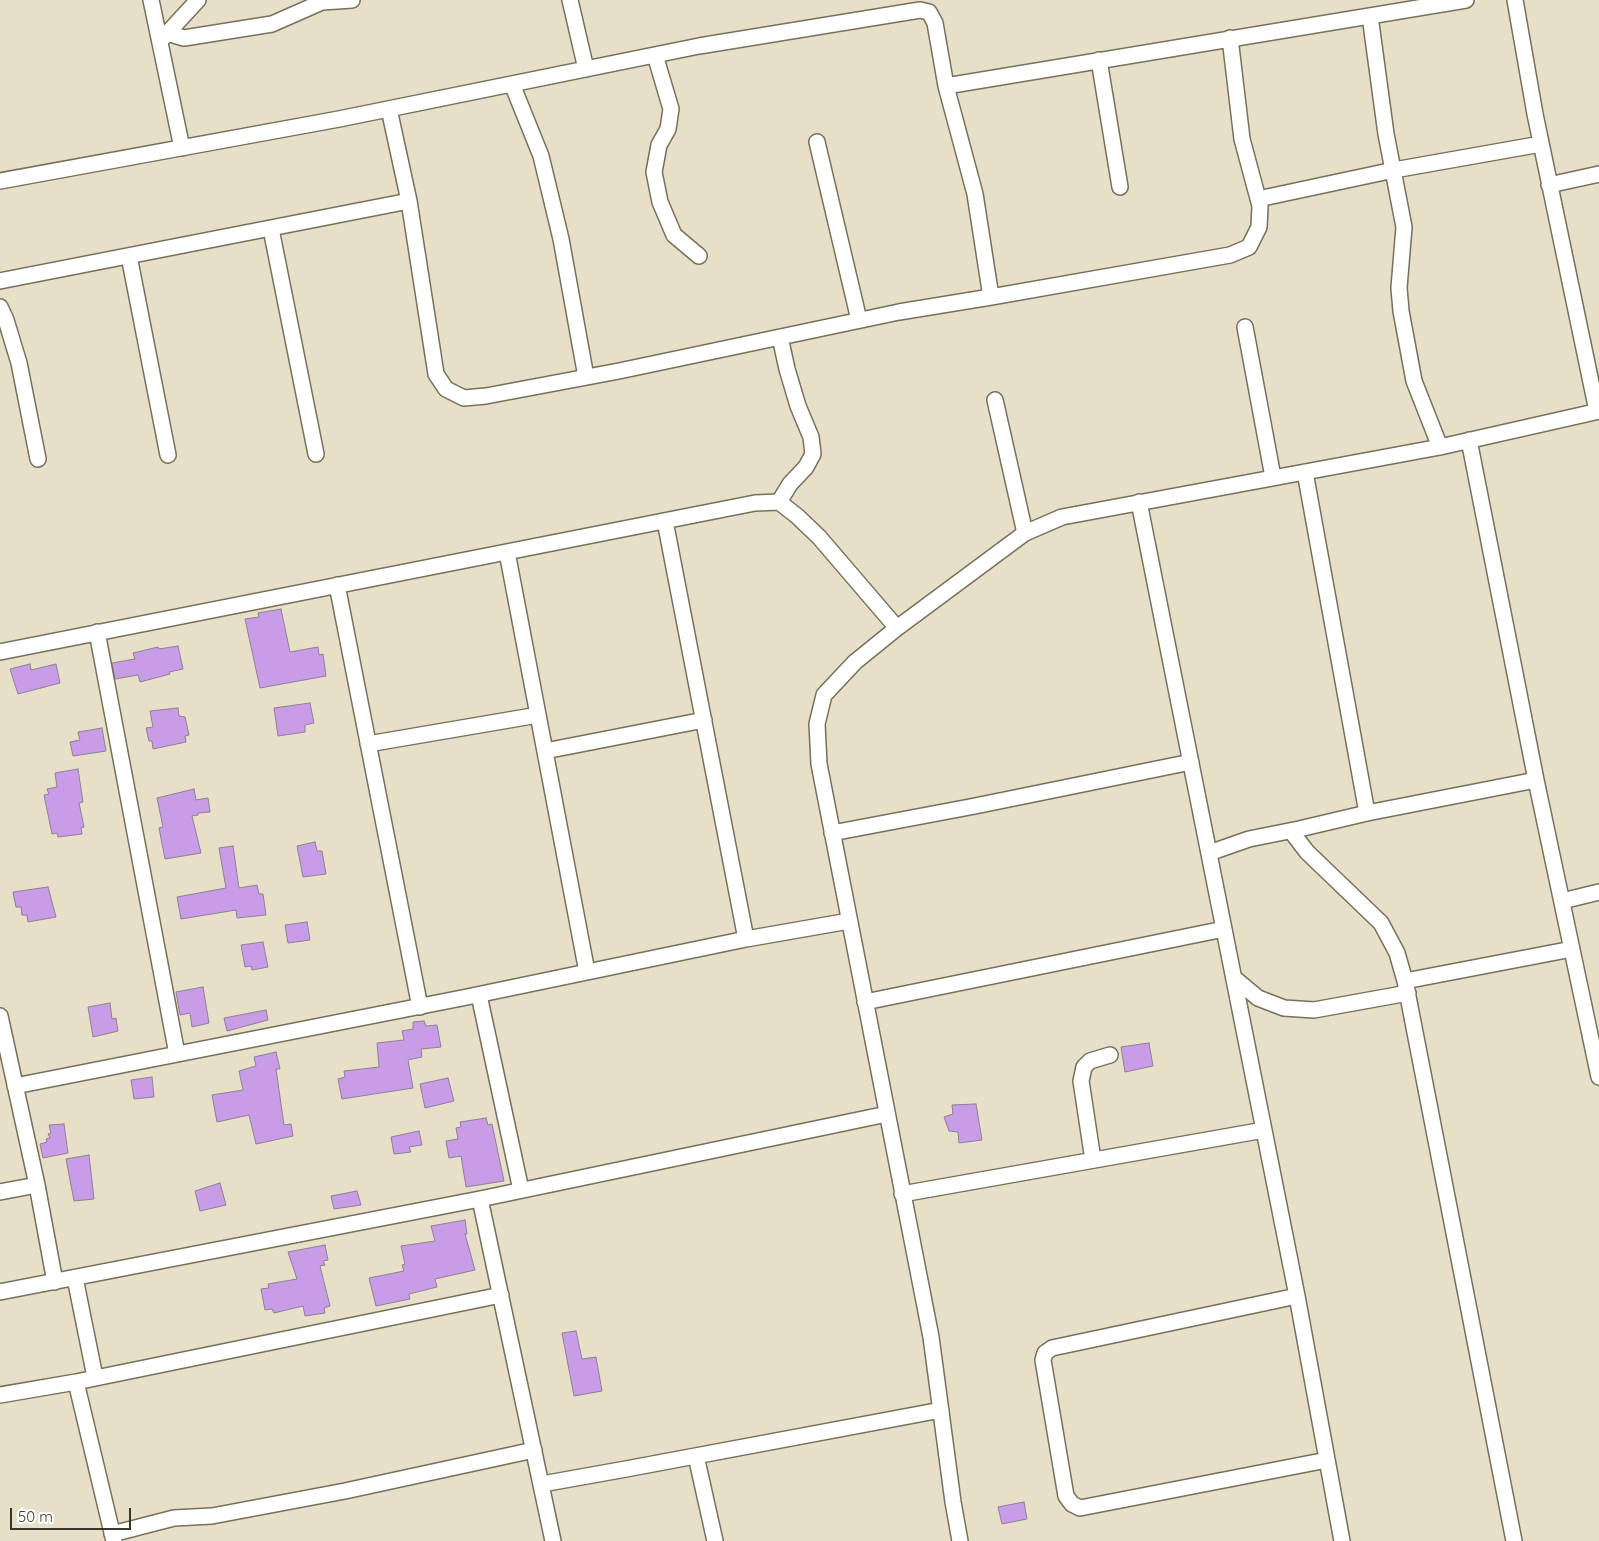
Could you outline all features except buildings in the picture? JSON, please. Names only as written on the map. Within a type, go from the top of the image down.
[{"type":"street","points":[[151,0],[163,38],[182,148]]},
{"type":"street","points":[[163,38],[198,0]]},
{"type":"street","points":[[163,38],[184,38],[272,24],[322,2],[352,0]]},
{"type":"street","points":[[570,0],[586,69]]},
{"type":"street","points":[[946,86],[1370,16],[1432,3],[1466,0]]},
{"type":"street","points":[[960,1541],[931,1337],[819,764],[817,724],[824,695],[855,662],[897,628],[1026,533],[1062,517],[1440,447],[1598,411],[1541,144],[1515,0]]},
{"type":"street","points":[[0,181],[389,109],[699,46],[920,10],[929,12],[935,23],[946,86],[974,194],[991,297]]},
{"type":"street","points":[[1370,16],[1386,134],[1404,227],[1399,288],[1401,311],[1414,381],[1440,447]]},
{"type":"street","points":[[389,109],[409,201],[436,374],[446,389],[464,398],[486,396],[586,377],[899,312],[1230,255],[1249,247],[1259,227],[1260,206],[1242,139],[1230,38]]},
{"type":"street","points":[[655,55],[671,109],[668,129],[659,145],[654,172],[660,202],[674,235],[699,256]]},
{"type":"street","points":[[1099,60],[1120,187]]},
{"type":"street","points":[[512,84],[541,156],[561,239],[586,377]]},
{"type":"street","points":[[817,142],[859,320]]},
{"type":"street","points":[[1258,199],[1394,170],[1541,144]]},
{"type":"street","points":[[1550,185],[1599,174]]},
{"type":"street","points":[[0,281],[409,201]]},
{"type":"street","points":[[270,228],[316,454]]},
{"type":"street","points":[[129,256],[168,455]]},
{"type":"street","points":[[0,307],[6,320],[18,363],[38,459]]},
{"type":"street","points":[[1245,327],[1273,477]]},
{"type":"street","points":[[779,502],[790,484],[806,467],[813,454],[811,437],[798,406],[780,337]]},
{"type":"street","points":[[995,400],[1026,533]]},
{"type":"street","points":[[1469,440],[1536,780],[1597,1056],[1599,1077]]},
{"type":"street","points":[[1305,472],[1367,813]]},
{"type":"street","points":[[0,652],[755,503],[779,502],[797,516],[818,537],[897,628]]},
{"type":"street","points":[[1139,502],[1297,1296],[1342,1541]]},
{"type":"street","points":[[665,521],[746,940]]},
{"type":"street","points":[[507,552],[587,972]]},
{"type":"street","points":[[337,584],[420,1007]]},
{"type":"street","points":[[97,632],[177,1054]]},
{"type":"street","points":[[368,744],[538,715]]},
{"type":"street","points":[[545,751],[704,720]]},
{"type":"street","points":[[832,833],[1191,762]]},
{"type":"street","points":[[1209,853],[1249,839],[1367,813],[1536,780]]},
{"type":"street","points":[[1291,831],[1307,852],[1381,923],[1397,953],[1407,987],[1514,1541]]},
{"type":"street","points":[[1562,901],[1599,892]]},
{"type":"street","points":[[15,1086],[849,921]]},
{"type":"street","points":[[865,1002],[1224,929]]},
{"type":"street","points":[[1234,978],[1258,998],[1284,1008],[1314,1010],[1572,949]]},
{"type":"street","points":[[479,995],[521,1190]]},
{"type":"street","points":[[0,1016],[37,1185],[55,1282]]},
{"type":"street","points":[[1093,1160],[1081,1081],[1084,1067],[1090,1061],[1110,1055]]},
{"type":"street","points":[[0,1292],[521,1190],[887,1114]]},
{"type":"street","points":[[902,1194],[1264,1130]]},
{"type":"street","points":[[0,1192],[37,1185]]},
{"type":"street","points":[[480,1198],[553,1541]]},
{"type":"street","points":[[75,1278],[95,1378]]},
{"type":"street","points":[[0,1396],[501,1295]]},
{"type":"street","points":[[1297,1296],[1052,1348],[1045,1353],[1042,1360],[1066,1496],[1072,1504],[1080,1508],[1327,1460]]},
{"type":"street","points":[[76,1382],[113,1537],[174,1518],[212,1516],[534,1450]]},
{"type":"street","points":[[542,1484],[941,1410]]},
{"type":"street","points":[[696,1456],[714,1541]]}]
